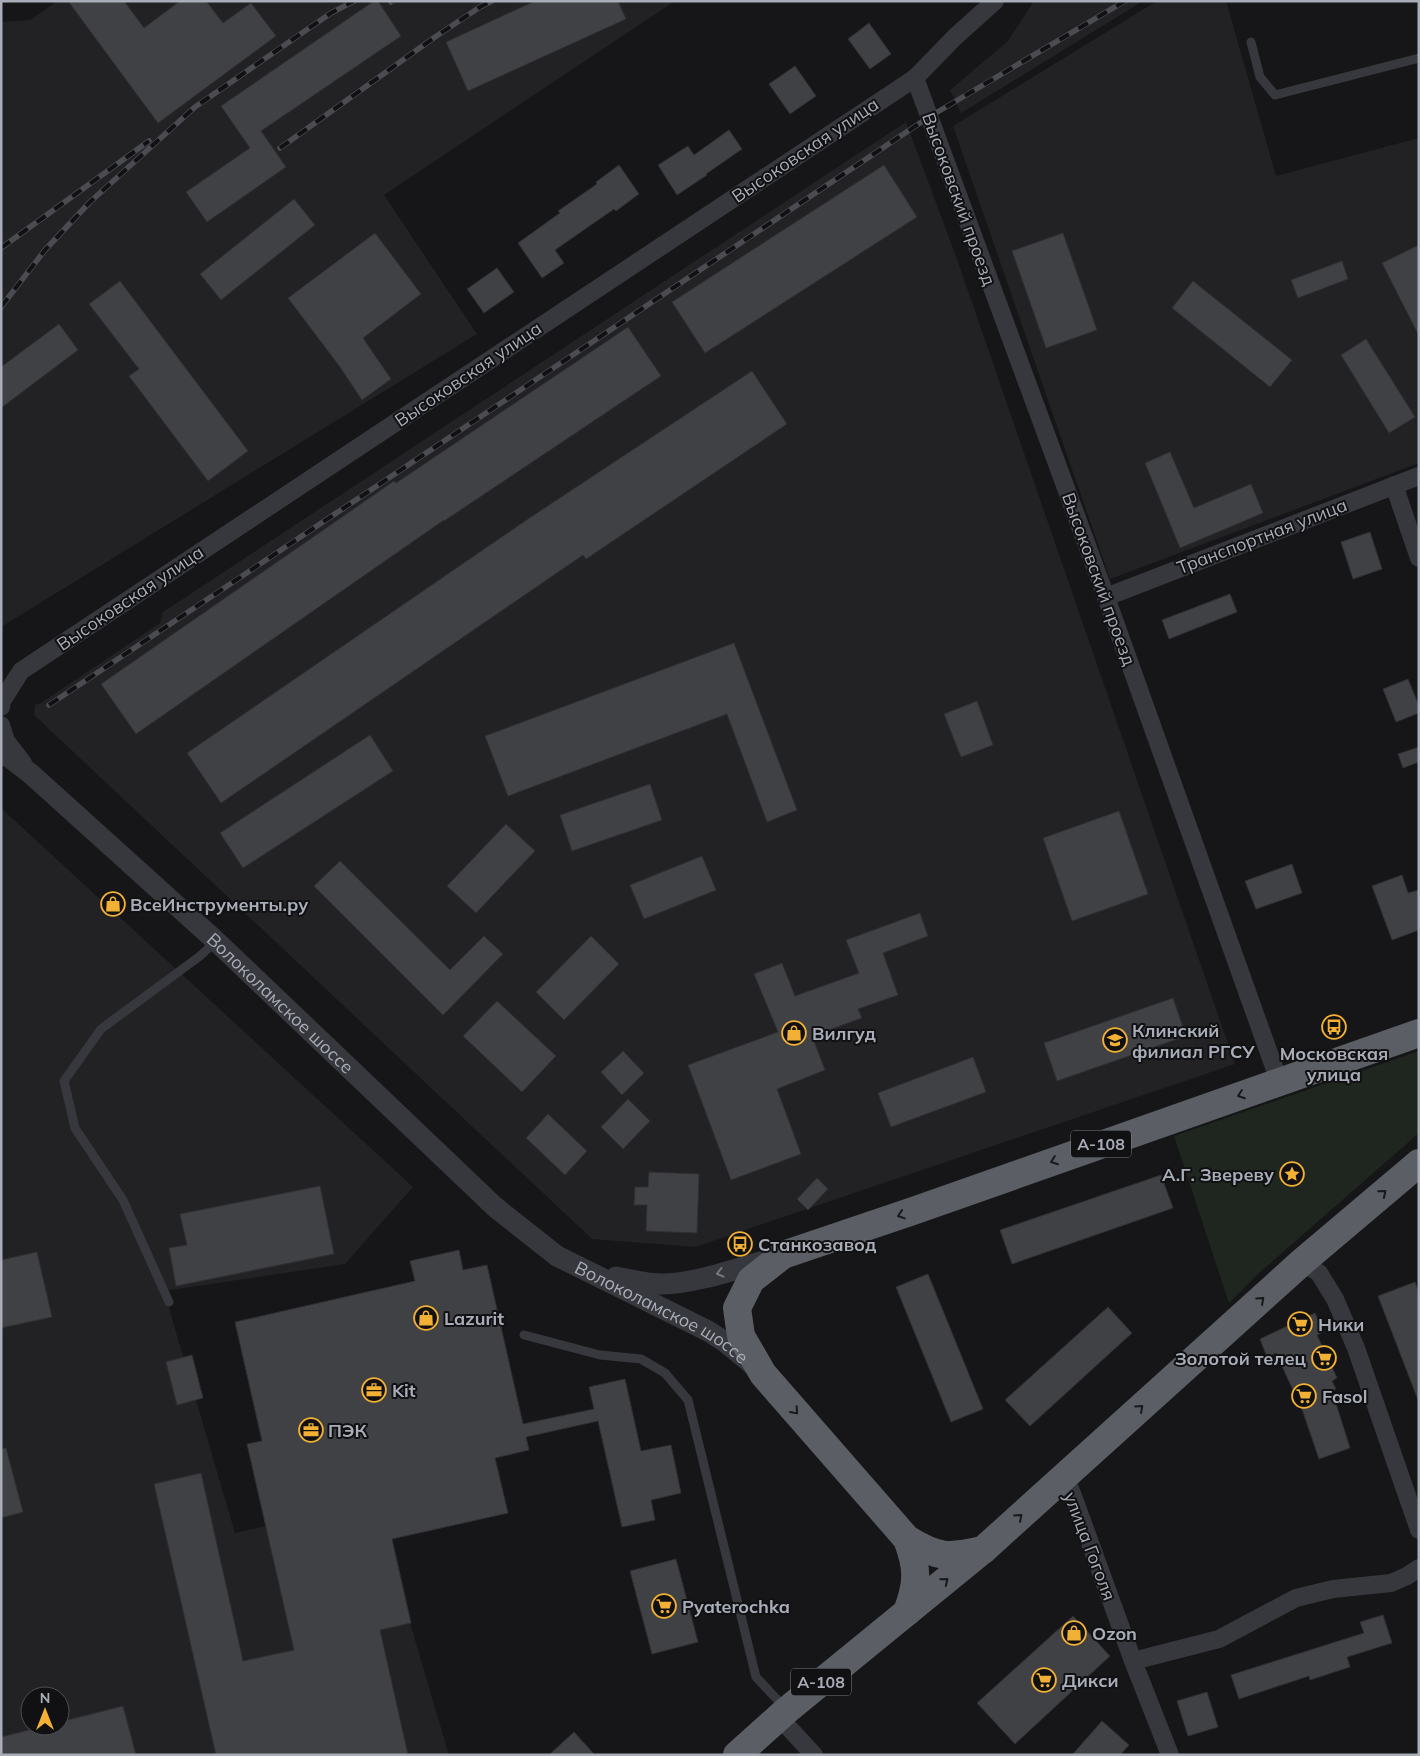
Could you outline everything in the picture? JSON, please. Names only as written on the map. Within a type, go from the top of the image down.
[{"type":"highway","name":"А-108","points":[[984,1550],[964,1555],[935,1554],[907,1539],[763,1374],[741,1336],[737,1308],[751,1280],[784,1255],[1419,1033]]},
{"type":"highway","name":"А-108","points":[[737,1755],[783,1714],[984,1550],[1302,1262],[1419,1163]]},
{"type":"highway","name":"А-108","points":[[907,1539],[916,1570],[914,1591],[907,1612]]},
{"type":"street","name":"Высоковская улица","points":[[1,685],[915,78],[956,36],[995,1]]},
{"type":"street","name":"Высоковский проезд","points":[[915,78],[1106,597],[1280,1081]]},
{"type":"street","name":"Транспортная улица","points":[[1106,597],[1419,476]]},
{"type":"street","points":[[1394,485],[1419,558]]},
{"type":"street","name":"Высоковская улица","points":[[1,707],[2,701],[21,671]]},
{"type":"street","points":[[1,725],[6,741],[31,774]]},
{"type":"street","name":"Волоколамское шоссе","points":[[1,754],[9,757],[31,774],[216,940],[496,1207],[557,1256],[708,1331],[726,1342],[763,1374]]},
{"type":"street","name":"Волоколамское шоссе","points":[[557,1256],[609,1275],[661,1284],[684,1282],[784,1255]]},
{"type":"street","points":[[1302,1262],[1319,1273],[1335,1299],[1356,1348],[1419,1530]]},
{"type":"street","name":"улица Гоголя","points":[[1061,1480],[1069,1486],[1073,1496],[1133,1661],[1170,1755]]},
{"type":"street","points":[[1133,1661],[1219,1639],[1296,1598],[1333,1589],[1391,1584],[1419,1568]]},
{"type":"street","points":[[783,1714],[814,1755]]},
{"type":"lane","points":[[1251,42],[1260,77],[1275,96],[1419,58]]},
{"type":"lane","points":[[169,1302],[124,1200],[74,1128],[64,1081],[101,1029],[200,956],[216,940]]},
{"type":"lane","points":[[524,1334],[600,1355],[640,1358],[665,1373],[688,1400],[756,1677],[783,1714]]},
{"type":"shaded area","points":[[57,1],[675,1],[384,195],[477,334],[1,627],[1,22],[32,19]]},
{"type":"shaded area","points":[[1034,1],[1143,1],[961,113],[950,90],[1008,41]]},
{"type":"shaded area","points":[[1157,1],[1226,1],[1276,176],[1419,138],[1419,463],[1110,579],[953,126]]},
{"type":"shaded area","points":[[906,122],[957,259],[1235,1064],[695,1247],[592,1239],[34,715],[35,705],[41,703],[160,623],[163,612]]},
{"type":"shaded area","points":[[1,808],[413,1187],[345,1264],[164,1291],[235,1533],[374,1501],[449,1755],[1,1755]]},
{"type":"shaded area","points":[[1419,1051],[1419,1133],[1259,1273],[1229,1303],[1174,1136]]},
{"type":"building","points":[[68,1],[124,1],[144,28],[180,1],[206,1],[223,23],[251,3],[276,36],[158,123]]},
{"type":"building","points":[[374,1],[378,1],[401,36],[261,131],[286,167],[207,222],[186,192],[250,148],[221,106]]},
{"type":"building","points":[[535,1],[618,1],[626,19],[468,91],[446,42]]},
{"type":"building","points":[[869,23],[891,54],[870,69],[848,39]]},
{"type":"building","points":[[795,66],[816,96],[790,114],[769,84]]},
{"type":"building","points":[[729,130],[742,149],[677,195],[658,165],[688,146],[694,155]]},
{"type":"building","points":[[619,165],[639,194],[555,250],[564,263],[542,278],[518,243],[560,213],[558,211],[597,184],[596,182]]},
{"type":"building","points":[[884,165],[917,217],[705,353],[672,302]]},
{"type":"building","points":[[294,199],[315,225],[221,300],[200,274]]},
{"type":"building","points":[[375,233],[421,294],[363,338],[391,379],[362,400],[340,367],[288,298]]},
{"type":"building","points":[[1063,233],[1097,330],[1046,348],[1012,251]]},
{"type":"building","points":[[1419,245],[1419,336],[1382,263]]},
{"type":"building","points":[[1342,261],[1348,279],[1298,298],[1291,280]]},
{"type":"building","points":[[497,268],[514,292],[484,313],[467,289]]},
{"type":"building","points":[[120,281],[248,451],[208,481],[129,376],[139,369],[89,304]]},
{"type":"building","points":[[1193,281],[1292,360],[1270,387],[1172,308]]},
{"type":"building","points":[[59,324],[78,350],[1,408],[1,367]]},
{"type":"building","points":[[628,327],[661,376],[444,520],[136,734],[101,684],[394,481],[396,483]]},
{"type":"building","points":[[1366,339],[1415,417],[1389,433],[1341,355]]},
{"type":"building","points":[[752,371],[787,424],[586,559],[583,555],[221,803],[187,753],[528,519]]},
{"type":"building","points":[[1170,452],[1194,508],[1251,484],[1263,513],[1180,548],[1145,463]]},
{"type":"building","points":[[1370,532],[1382,569],[1353,579],[1341,542]]},
{"type":"building","points":[[1230,594],[1237,612],[1169,639],[1162,620]]},
{"type":"building","points":[[734,643],[797,810],[767,822],[727,714],[508,796],[485,736]]},
{"type":"building","points":[[1408,679],[1419,706],[1419,713],[1396,722],[1383,689]]},
{"type":"building","points":[[977,701],[993,745],[961,757],[944,714]]},
{"type":"building","points":[[370,735],[393,771],[243,868],[220,833]]},
{"type":"building","points":[[1419,747],[1419,762],[1403,768],[1398,754]]},
{"type":"building","points":[[650,784],[662,820],[572,851],[560,815]]},
{"type":"building","points":[[1119,811],[1148,894],[1072,921],[1043,838]]},
{"type":"building","points":[[506,824],[535,851],[476,913],[447,886]]},
{"type":"building","points":[[702,856],[716,890],[644,919],[630,885]]},
{"type":"building","points":[[340,861],[450,970],[484,936],[503,954],[443,1015],[314,886]]},
{"type":"building","points":[[1292,864],[1302,893],[1256,909],[1245,881]]},
{"type":"building","points":[[1402,875],[1408,893],[1419,890],[1419,930],[1392,940],[1372,886]]},
{"type":"building","points":[[920,913],[928,936],[883,953],[898,995],[858,1009],[862,1018],[812,1036],[825,1070],[777,1089],[801,1154],[731,1180],[688,1065],[778,1032],[754,974],[782,963],[795,996],[859,973],[846,940]]},
{"type":"building","points":[[591,936],[619,964],[564,1020],[536,992]]},
{"type":"building","name":"Клинский филиал РГСУ","points":[[1173,998],[1186,1036],[1057,1081],[1044,1043]]},
{"type":"building","points":[[497,1001],[556,1056],[522,1092],[463,1036]]},
{"type":"building","points":[[623,1051],[644,1073],[622,1095],[601,1072]]},
{"type":"building","points":[[973,1057],[986,1092],[891,1127],[878,1093]]},
{"type":"building","points":[[628,1099],[650,1121],[623,1149],[601,1127]]},
{"type":"building","points":[[548,1114],[587,1151],[565,1175],[526,1138]]},
{"type":"building","points":[[649,1172],[699,1174],[697,1233],[646,1231],[647,1205],[634,1205],[635,1187],[648,1187]]},
{"type":"building","points":[[1161,1175],[1173,1208],[1012,1264],[1000,1230]]},
{"type":"building","points":[[817,1178],[828,1189],[808,1210],[797,1199]]},
{"type":"building","points":[[320,1186],[334,1254],[176,1286],[169,1248],[187,1245],[180,1214]]},
{"type":"building","points":[[459,1250],[463,1270],[487,1265],[523,1424],[594,1409],[589,1387],[625,1379],[641,1451],[671,1445],[681,1493],[651,1500],[655,1520],[622,1527],[598,1421],[526,1437],[529,1450],[495,1458],[508,1513],[392,1539],[411,1623],[380,1630],[408,1755],[216,1755],[154,1484],[201,1473],[243,1661],[294,1650],[247,1444],[262,1441],[235,1322],[415,1281],[410,1261]]},
{"type":"building","points":[[37,1252],[52,1317],[1,1328],[1,1260]]},
{"type":"building","points":[[928,1274],[983,1409],[951,1422],[896,1287]]},
{"type":"building","points":[[1415,1282],[1419,1293],[1418,1400],[1378,1296]]},
{"type":"building","points":[[1108,1307],[1132,1333],[1030,1426],[1005,1400]]},
{"type":"building","points":[[1315,1313],[1323,1332],[1317,1335],[1337,1378],[1332,1381],[1336,1389],[1332,1391],[1350,1448],[1319,1459],[1303,1412],[1276,1353],[1267,1357],[1260,1339]]},
{"type":"building","points":[[192,1355],[203,1398],[177,1405],[166,1362]]},
{"type":"building","points":[[6,1448],[23,1512],[1,1518],[1,1449]]},
{"type":"building","name":"Pyaterochka","points":[[676,1559],[698,1642],[652,1654],[630,1571]]},
{"type":"building","points":[[1383,1615],[1392,1643],[1347,1657],[1350,1667],[1310,1680],[1309,1676],[1239,1699],[1231,1675],[1364,1633],[1360,1622]]},
{"type":"building","name":"Дикси","points":[[1073,1616],[1110,1656],[1015,1744],[977,1703]]},
{"type":"building","points":[[1207,1692],[1218,1727],[1188,1736],[1177,1701]]},
{"type":"building","points":[[123,1706],[136,1755],[1,1755],[1,1737],[20,1732],[20,1736],[70,1736],[70,1719]]},
{"type":"building","points":[[1102,1721],[1129,1745],[1120,1755],[1072,1755]]},
{"type":"building","points":[[574,1732],[595,1755],[549,1755]]},
{"type":"railway","points":[[1,307],[45,250],[90,202],[195,107],[331,13],[354,1]]},
{"type":"railway","points":[[280,148],[435,37],[492,1]]},
{"type":"railway","points":[[49,705],[929,117],[1125,1]]},
{"type":"railway","points":[[1,248],[149,141]]},
{"type":"place","name":"ВсеИнструменты.ру","points":[[113,904]]},
{"type":"place","name":"Московская улица","points":[[1334,1027]]},
{"type":"place","name":"Вилгуд","points":[[794,1033]]},
{"type":"place","name":"Клинский филиал РГСУ","points":[[1115,1040]]},
{"type":"place","name":"А.Г. Звереву","points":[[1292,1174]]},
{"type":"place","name":"Станкозавод","points":[[740,1244]]},
{"type":"place","name":"Lazurit","points":[[426,1318]]},
{"type":"place","name":"Ники","points":[[1300,1324]]},
{"type":"place","name":"Золотой телец","points":[[1324,1358]]},
{"type":"place","name":"Kit","points":[[374,1390]]},
{"type":"place","name":"Fasol","points":[[1304,1396]]},
{"type":"place","name":"ПЭК","points":[[311,1430]]},
{"type":"place","name":"Pyaterochka","points":[[664,1606]]},
{"type":"place","name":"Ozon","points":[[1074,1633]]},
{"type":"place","name":"Дикси","points":[[1044,1680]]}]
